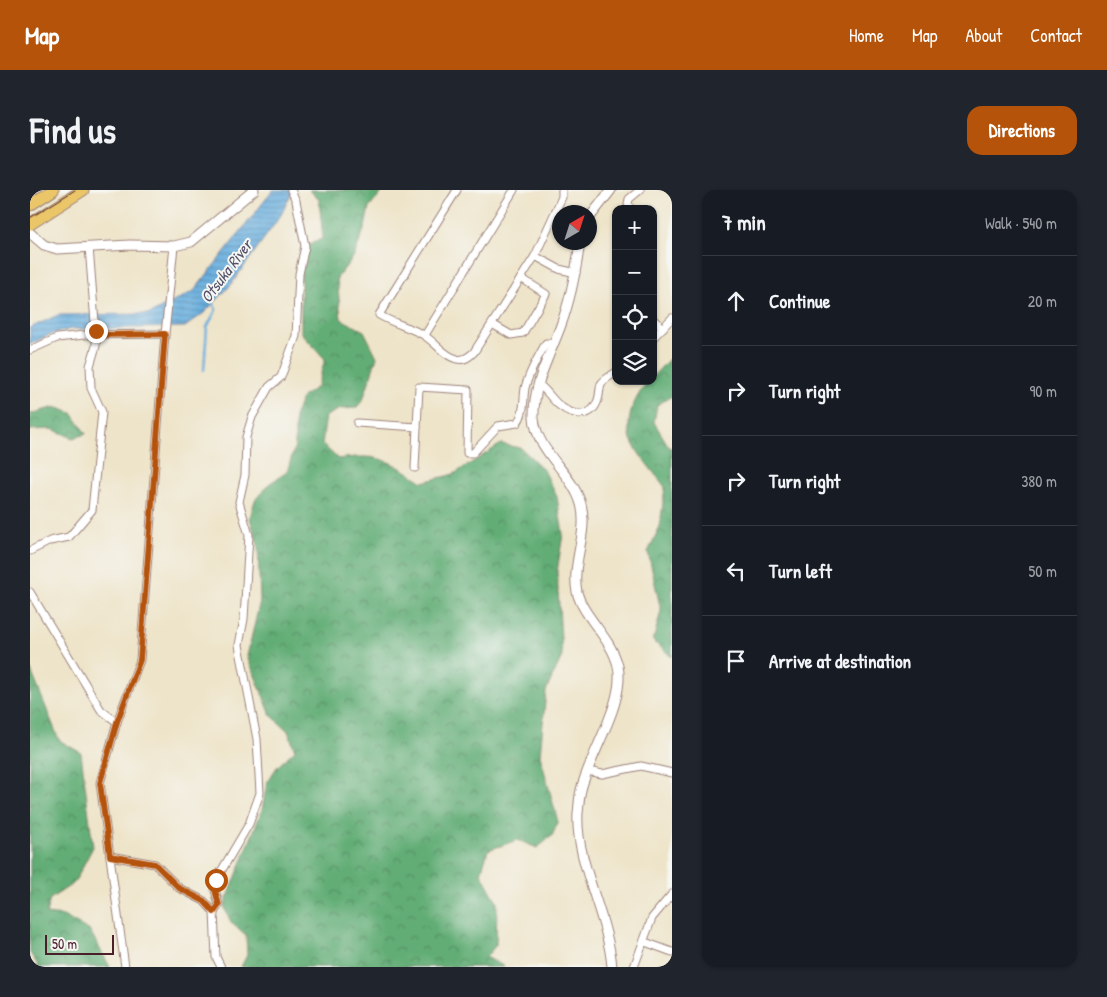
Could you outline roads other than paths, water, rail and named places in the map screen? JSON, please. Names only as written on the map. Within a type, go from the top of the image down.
[{"type":"main road","points":[[30,205],[54,190]]},
{"type":"main road","points":[[30,224],[84,190]]},
{"type":"street","points":[[30,233],[44,245],[57,249],[130,245],[174,246],[191,242],[254,190]]},
{"type":"street","points":[[457,190],[379,315],[390,322],[425,335],[449,356],[458,360],[466,359],[474,352],[535,256],[562,197],[562,190]]},
{"type":"street","points":[[425,335],[514,190]]},
{"type":"street","points":[[597,208],[611,190]]},
{"type":"street","points":[[629,205],[629,199],[640,190]]},
{"type":"street","points":[[221,967],[216,957],[214,912],[219,905],[215,890],[216,880],[249,824],[260,793],[256,739],[239,645],[244,619],[249,535],[239,502],[245,475],[246,437],[252,417],[269,387],[281,376],[296,336],[299,274],[305,246],[292,192]]},
{"type":"street","points":[[125,967],[100,783],[117,722],[140,660],[165,331],[174,246]]},
{"type":"street","points":[[30,551],[50,541],[69,537],[92,510],[102,412],[91,388],[90,366],[96,346],[96,333],[89,247]]},
{"type":"street","points":[[579,250],[576,273],[561,326],[538,384],[534,418],[541,439],[552,461],[572,487],[581,504],[583,524],[575,575],[578,594],[604,634],[618,668],[618,686],[610,716],[588,770],[580,798],[578,816],[580,844],[604,920],[612,967]]},
{"type":"street","points":[[535,256],[559,269],[576,273]]},
{"type":"street","points":[[492,324],[511,335],[523,333],[546,294],[521,278]]},
{"type":"street","points":[[657,334],[672,318]]},
{"type":"street","points":[[657,323],[663,328]]},
{"type":"street","points":[[30,350],[57,338],[96,333],[165,331]]},
{"type":"street","points":[[415,468],[419,387],[468,390],[467,453],[472,453],[498,426],[517,423],[522,417],[526,387],[533,366],[546,343],[553,344]]},
{"type":"street","points":[[538,384],[570,413],[584,415],[592,410],[598,401],[601,384],[612,375]]},
{"type":"street","points":[[357,423],[417,427]]},
{"type":"street","points":[[30,592],[101,710],[117,722]]},
{"type":"street","points":[[588,770],[602,774],[641,766],[672,773]]},
{"type":"street","points":[[110,856],[155,864],[179,888],[204,901],[214,912]]},
{"type":"street","points":[[634,967],[645,942],[647,929],[652,918],[672,894]]},
{"type":"street","points":[[645,942],[672,952]]},
{"type":"water","name":"Otsuka River","points":[[273,190],[293,190],[281,215],[230,286],[204,313],[185,327],[71,329],[49,335],[30,344],[30,328],[58,315],[150,314],[194,291]]},
{"type":"waterway","name":"Otsuka River","points":[[204,370],[207,327],[216,310],[213,302]]},
{"type":"tram line","points":[[30,218],[75,190]]}]
